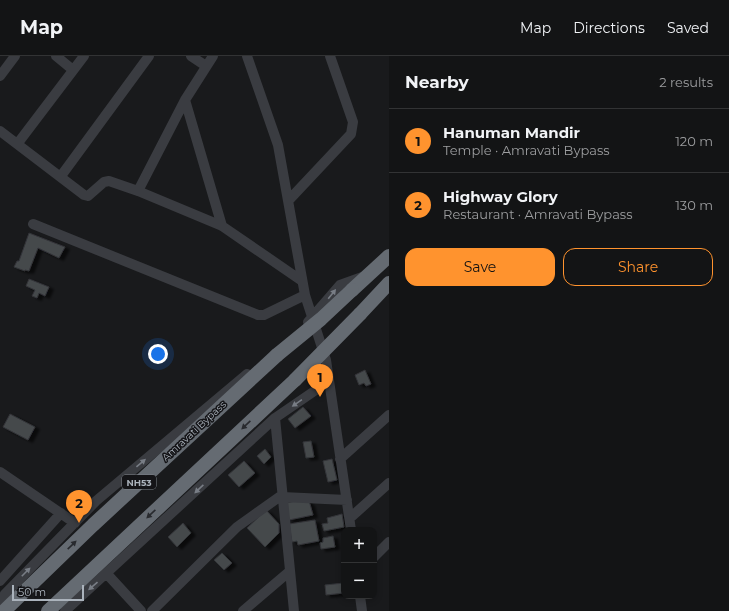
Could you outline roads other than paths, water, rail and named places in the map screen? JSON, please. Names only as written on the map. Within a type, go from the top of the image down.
[{"type":"highway","name":"Amravati Bypass","points":[[4,611],[99,519],[277,355],[321,319],[389,256]]},
{"type":"highway","points":[[360,314],[389,283]]},
{"type":"highway","name":"NH53","points":[[48,611],[295,380],[360,314],[389,296]]},
{"type":"street","points":[[0,76],[14,56]]},
{"type":"street","points":[[56,56],[73,70]]},
{"type":"street","points":[[18,143],[84,56]]},
{"type":"street","points":[[61,176],[149,56]]},
{"type":"street","points":[[191,56],[206,66]]},
{"type":"street","points":[[138,191],[185,100],[213,56]]},
{"type":"street","points":[[247,56],[278,145],[305,295],[326,360],[351,527]]},
{"type":"street","points":[[288,201],[351,134],[353,128],[353,122],[330,56]]},
{"type":"street","points":[[185,100],[222,226]]},
{"type":"street","points":[[0,131],[18,143],[84,195],[88,196],[104,182],[109,181],[138,191],[222,226],[302,281]]},
{"type":"street","points":[[34,224],[258,315],[264,315],[305,295]]},
{"type":"street","points":[[0,601],[96,501],[313,318],[340,285],[369,274]]},
{"type":"street","points":[[64,611],[107,574],[275,418],[329,381]]},
{"type":"street","points":[[340,459],[389,415]]},
{"type":"street","points":[[275,418],[294,611]]},
{"type":"street","points":[[0,472],[75,523]]},
{"type":"street","points":[[350,518],[389,483]]},
{"type":"street","points":[[152,611],[237,527],[282,496],[347,500]]},
{"type":"street","points":[[0,581],[61,514]]},
{"type":"street","points":[[377,554],[389,542]]},
{"type":"street","points":[[243,611],[290,571]]},
{"type":"street","points":[[107,574],[141,611]]},
{"type":"street","points":[[360,599],[362,611]]},
{"type":"place","name":"Hanuman Mandir","points":[[320,397]]},
{"type":"place","name":"Highway Glory","points":[[79,523]]}]
